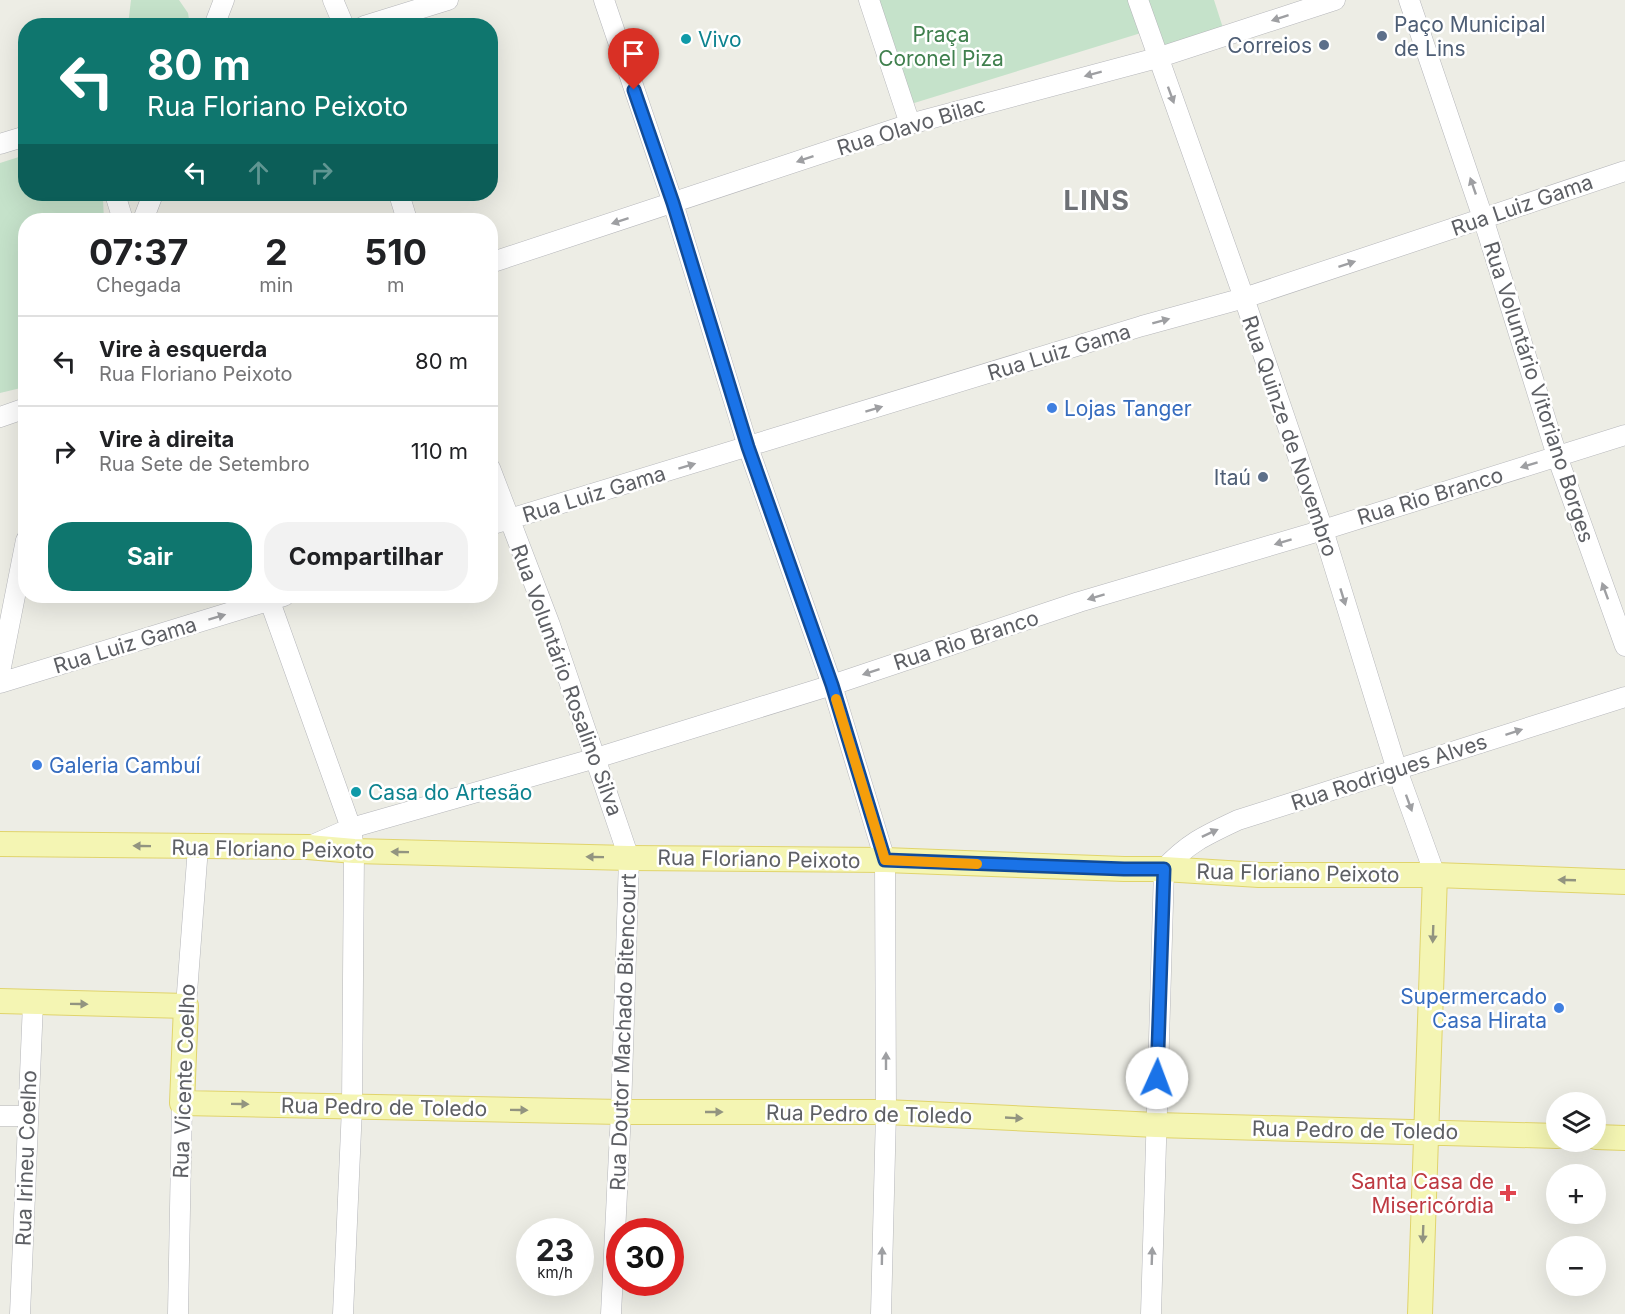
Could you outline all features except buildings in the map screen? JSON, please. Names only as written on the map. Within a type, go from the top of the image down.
[{"type":"main road","name":"Rua Floriano Peixoto","points":[[0,844],[308,847],[352,840],[629,858],[885,860],[1164,869],[1259,875],[1435,875],[1625,882]]},
{"type":"main road","points":[[1420,1314],[1435,875]]},
{"type":"main road","points":[[0,1001],[186,1006]]},
{"type":"main road","name":"Rua Vicente Coelho","points":[[182,1103],[186,1006]]},
{"type":"main road","name":"Rua Pedro de Toledo","points":[[182,1103],[621,1112],[886,1112],[1156,1125],[1546,1136]]},
{"type":"main road","points":[[1606,1137],[1625,1138]]},
{"type":"street","points":[[217,18],[224,0]]},
{"type":"street","points":[[333,0],[341,18]]},
{"type":"street","points":[[390,18],[448,0]]},
{"type":"street","points":[[604,0],[673,203],[748,447],[832,685],[885,860],[886,1112],[881,1314]]},
{"type":"street","points":[[869,0],[910,124]]},
{"type":"street","name":"Rua Quinze de Novembro","points":[[1138,0],[1244,298],[1323,530],[1397,770],[1435,875]]},
{"type":"street","name":"Rua Olavo Bilac","points":[[498,260],[910,124],[1157,58],[1335,0]]},
{"type":"street","name":"Rua Voluntário Vitoriano Borges","points":[[1409,0],[1484,218],[1557,456],[1625,646]]},
{"type":"street","points":[[0,144],[18,138]]},
{"type":"street","name":"Rua Luiz Gama","points":[[500,522],[1142,326],[1244,298],[1625,171]]},
{"type":"street","points":[[0,417],[18,411]]},
{"type":"street","name":"Rua Rio Branco","points":[[352,840],[596,758],[832,685],[1079,602],[1323,530],[1625,435]]},
{"type":"street","name":"Rua Voluntário Rosalino Silva","points":[[500,522],[550,625],[629,858]]},
{"type":"street","points":[[0,672],[18,581]]},
{"type":"street","name":"Rua Luiz Gama","points":[[0,683],[255,603]]},
{"type":"street","points":[[276,603],[352,840],[352,1107],[343,1314]]},
{"type":"street","name":"Rua Rodrigues Alves","points":[[1164,869],[1181,851],[1201,837],[1238,820],[1625,697]]},
{"type":"street","name":"Rua Vicente Coelho","points":[[186,1006],[198,847]]},
{"type":"street","name":"Rua Doutor Machado Bitencourt","points":[[611,1314],[621,1112],[629,858]]},
{"type":"street","points":[[1151,1314],[1164,869]]},
{"type":"street","name":"Rua Irineu Coelho","points":[[20,1314],[33,1003]]},
{"type":"street","name":"Rua Vicente Coelho","points":[[178,1314],[182,1103]]},
{"type":"street","points":[[0,1116],[27,1116]]},
{"type":"green space","points":[[131,0],[179,0],[189,18],[129,18]]},
{"type":"green space","name":"Praça Coronel Piza","points":[[877,0],[1131,0],[1141,33],[911,104]]},
{"type":"green space","points":[[1142,0],[1214,0],[1223,28],[1157,48]]},
{"type":"green space","points":[[18,157],[18,201],[103,201],[104,213],[18,213],[18,389],[0,393],[0,163]]},
{"type":"slow traffic","points":[[836,699],[885,860],[977,864]]},
{"type":"place","name":"Paço Municipal de Lins","points":[[1382,36]]},
{"type":"place","name":"Vivo","points":[[686,39]]},
{"type":"place","name":"Correios","points":[[1324,45]]},
{"type":"place","name":"Lojas Tanger","points":[[1052,408]]},
{"type":"place","name":"Itaú","points":[[1263,477]]},
{"type":"place","name":"Galeria Cambuí","points":[[37,765]]},
{"type":"place","name":"Casa do Artesão","points":[[356,792]]},
{"type":"place","name":"Supermercado Casa Hirata","points":[[1559,1008]]},
{"type":"place","name":"Santa Casa de Misericórdia","points":[[1508,1193]]},
{"type":"district","name":"LINS","points":[[1097,200]]},
{"type":"route","points":[[634,90],[673,203],[748,447],[832,685],[885,860],[1164,869],[1157,1078]]}]
